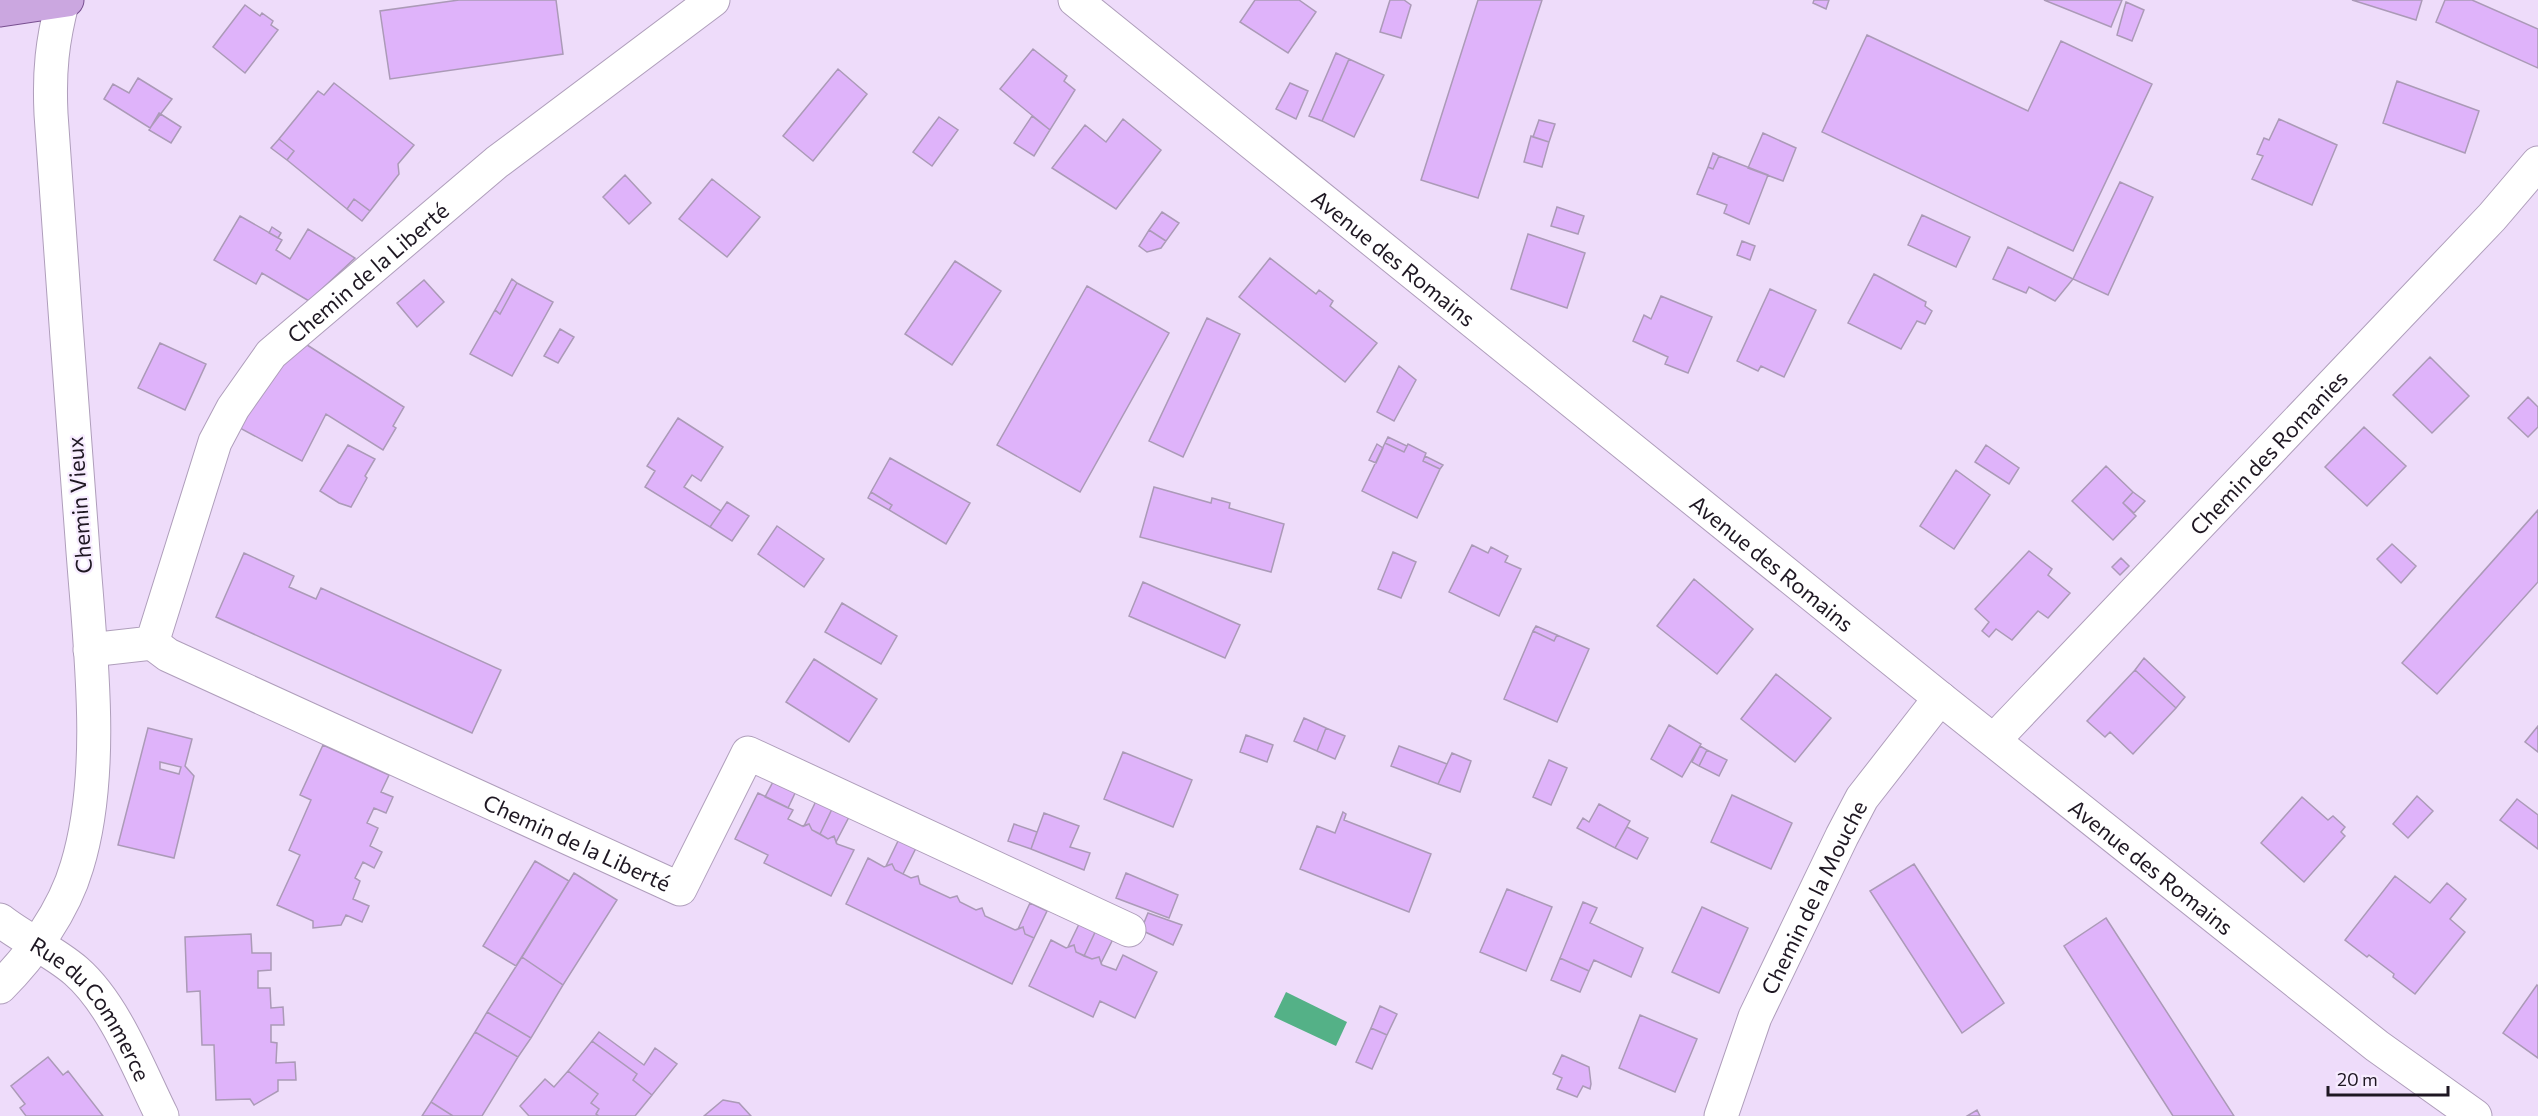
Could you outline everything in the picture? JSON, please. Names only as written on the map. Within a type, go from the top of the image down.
[{"type":"main road","points":[[0,10],[64,0]]},
{"type":"street","name":"Chemin Vieux","points":[[0,987],[36,944],[62,903],[77,867],[94,778],[90,650],[51,114],[50,63],[55,30],[64,0]]},
{"type":"street","name":"Chemin de la Liberté","points":[[713,0],[497,162],[271,354],[233,408],[215,442],[152,643],[168,655],[680,889],[748,753],[1129,930]]},
{"type":"street","name":"Avenue des Romains","points":[[1075,0],[1940,698],[1995,739],[2378,1046],[2475,1116]]},
{"type":"street","name":"Chemin des Romanies","points":[[1995,739],[2492,217],[2538,163]]},
{"type":"street","points":[[90,650],[152,643]]},
{"type":"street","name":"Chemin de la Mouche","points":[[1721,1116],[1755,1017],[1842,836],[1862,798],[1940,698]]},
{"type":"street","name":"Rue du Commerce","points":[[0,920],[77,971],[111,1015],[162,1116]]},
{"type":"shaded area","points":[[1286,992],[1347,1022],[1336,1046],[1274,1017]]},
{"type":"building","points":[[459,0],[556,0],[563,54],[390,79],[380,11]]},
{"type":"building","points":[[1255,0],[1299,0],[1316,12],[1288,53],[1240,22]]},
{"type":"building","points":[[1390,0],[1404,0],[1411,5],[1401,38],[1380,32]]},
{"type":"building","points":[[1478,0],[1542,0],[1478,198],[1421,180]]},
{"type":"building","points":[[1814,0],[1829,0],[1826,9],[1813,3]]},
{"type":"building","points":[[2044,0],[2122,0],[2111,27]]},
{"type":"building","points":[[2352,0],[2422,0],[2416,20]]},
{"type":"building","points":[[2445,0],[2472,0],[2538,29],[2538,68],[2436,22]]},
{"type":"building","points":[[2126,2],[2144,10],[2132,41],[2117,35]]},
{"type":"building","points":[[245,5],[260,16],[262,13],[273,21],[271,25],[278,30],[245,73],[213,47]]},
{"type":"building","points":[[1867,35],[2028,111],[2061,41],[2152,84],[2073,251],[1822,132]]},
{"type":"building","points":[[1033,49],[1067,76],[1064,81],[1075,90],[1050,130],[1000,89]]},
{"type":"building","points":[[1336,53],[1349,59],[1322,121],[1309,116]]},
{"type":"building","points":[[1349,59],[1384,75],[1354,137],[1322,121]]},
{"type":"building","points":[[838,69],[867,94],[813,161],[783,136]]},
{"type":"building","points":[[138,78],[172,99],[150,128],[104,99],[113,84],[129,93]]},
{"type":"building","points":[[2397,81],[2479,111],[2465,153],[2383,123]]},
{"type":"building","points":[[334,83],[414,145],[398,164],[399,174],[370,211],[354,199],[347,209],[287,160],[294,151],[279,139],[318,91],[324,95]]},
{"type":"building","points":[[1290,83],[1308,91],[1296,119],[1276,109]]},
{"type":"building","points":[[159,113],[181,127],[171,143],[149,130]]},
{"type":"building","points":[[1032,116],[1050,130],[1034,156],[1014,143]]},
{"type":"building","points":[[939,117],[958,130],[932,166],[913,152]]},
{"type":"building","points":[[1123,119],[1161,150],[1116,209],[1052,168],[1085,125],[1106,142]]},
{"type":"building","points":[[2279,119],[2337,145],[2312,205],[2252,179],[2263,156],[2257,154],[2264,138],[2269,140]]},
{"type":"building","points":[[1539,120],[1555,124],[1549,142],[1533,137]]},
{"type":"building","points":[[1763,133],[1796,148],[1783,181],[1748,168]]},
{"type":"building","points":[[1531,136],[1549,142],[1542,167],[1524,162]]},
{"type":"building","points":[[279,139],[294,151],[287,160],[271,148]]},
{"type":"building","points":[[1713,153],[1719,156],[1713,169],[1708,167]]},
{"type":"building","points":[[1719,156],[1768,175],[1749,224],[1724,213],[1727,205],[1697,194],[1708,167],[1713,169]]},
{"type":"building","points":[[625,175],[651,203],[629,224],[603,197]]},
{"type":"building","points":[[712,179],[760,217],[727,257],[679,219]]},
{"type":"building","points":[[2120,182],[2153,197],[2108,295],[2073,279]]},
{"type":"building","points":[[354,199],[370,211],[362,221],[347,209]]},
{"type":"building","points":[[1557,207],[1584,216],[1578,234],[1551,226]]},
{"type":"building","points":[[1162,212],[1179,223],[1166,241],[1149,230]]},
{"type":"building","points":[[1922,215],[1970,237],[1956,267],[1908,245]]},
{"type":"building","points":[[240,216],[282,240],[276,250],[290,259],[308,229],[355,258],[309,301],[262,273],[256,284],[214,260]]},
{"type":"building","points":[[272,227],[281,233],[278,238],[269,233]]},
{"type":"building","points":[[1149,230],[1166,241],[1161,248],[1147,252],[1139,246]]},
{"type":"building","points":[[1528,234],[1585,253],[1567,308],[1511,289]]},
{"type":"building","points":[[1742,241],[1755,246],[1750,260],[1737,255]]},
{"type":"building","points":[[2008,247],[2073,279],[2055,301],[2029,287],[2026,293],[1993,279]]},
{"type":"building","points":[[1270,258],[1316,294],[1319,290],[1333,301],[1330,306],[1377,343],[1345,382],[1239,297]]},
{"type":"building","points":[[955,261],[1001,291],[952,365],[905,334]]},
{"type":"building","points":[[1874,274],[1926,302],[1925,306],[1932,311],[1925,324],[1917,321],[1901,349],[1848,323]]},
{"type":"building","points":[[512,279],[517,283],[500,314],[495,310]]},
{"type":"building","points":[[424,280],[444,302],[417,327],[397,303]]},
{"type":"building","points":[[517,283],[553,302],[512,376],[470,354],[495,310],[500,314]]},
{"type":"building","points":[[1087,286],[1169,333],[1080,492],[997,445]]},
{"type":"building","points":[[1770,289],[1816,310],[1784,377],[1761,366],[1758,371],[1737,361]]},
{"type":"building","points":[[1661,296],[1712,317],[1688,373],[1665,364],[1668,357],[1633,341],[1644,315],[1651,319]]},
{"type":"building","points":[[1207,318],[1240,334],[1183,457],[1149,441]]},
{"type":"building","points":[[560,329],[574,337],[558,363],[544,356]]},
{"type":"building","points":[[160,343],[206,364],[185,410],[138,388]]},
{"type":"building","points":[[304,343],[404,407],[393,426],[396,428],[383,450],[326,414],[302,461],[238,427],[257,391]]},
{"type":"building","points":[[2430,357],[2469,396],[2432,433],[2393,395]]},
{"type":"building","points":[[1399,366],[1416,380],[1394,421],[1377,412]]},
{"type":"building","points":[[2528,397],[2538,407],[2538,427],[2528,437],[2508,418]]},
{"type":"building","points":[[678,418],[723,447],[701,481],[692,475],[684,487],[721,511],[710,527],[645,487],[655,471],[647,466]]},
{"type":"building","points":[[2364,427],[2406,466],[2367,506],[2325,467]]},
{"type":"building","points":[[1388,437],[1407,446],[1404,452],[1385,443]]},
{"type":"building","points":[[1385,443],[1404,452],[1408,444],[1426,453],[1423,461],[1440,469],[1417,518],[1362,491]]},
{"type":"building","points":[[1377,444],[1383,448],[1376,463],[1369,460]]},
{"type":"building","points":[[348,445],[375,459],[351,507],[339,503],[320,491]]},
{"type":"building","points":[[1986,445],[2019,468],[2009,484],[1975,462]]},
{"type":"building","points":[[1425,456],[1443,465],[1440,469],[1423,461]]},
{"type":"building","points":[[890,458],[970,503],[946,544],[889,510],[892,505],[871,492]]},
{"type":"building","points":[[2106,466],[2133,492],[2123,503],[2136,516],[2113,540],[2072,501]]},
{"type":"building","points":[[1956,470],[1990,495],[1954,549],[1920,526]]},
{"type":"building","points":[[1154,487],[1211,503],[1212,498],[1230,503],[1229,508],[1284,524],[1271,572],[1140,537]]},
{"type":"building","points":[[871,492],[892,505],[889,510],[868,498]]},
{"type":"building","points":[[2133,492],[2145,501],[2134,513],[2123,503]]},
{"type":"building","points":[[727,502],[749,516],[732,541],[710,527]]},
{"type":"building","points":[[2538,510],[2538,582],[2437,694],[2402,663]]},
{"type":"building","points":[[777,526],[824,559],[804,587],[758,554]]},
{"type":"building","points":[[2392,544],[2416,566],[2401,583],[2377,559]]},
{"type":"building","points":[[1472,545],[1488,553],[1491,547],[1508,556],[1505,562],[1521,569],[1499,616],[1449,592]]},
{"type":"building","points":[[2029,551],[2052,569],[2048,575],[2070,593],[2048,618],[2038,611],[2012,640],[1996,629],[1989,637],[1982,631],[1989,622],[1975,609]]},
{"type":"building","points":[[1393,552],[1416,562],[1401,598],[1378,589]]},
{"type":"building","points":[[244,553],[294,576],[289,587],[316,599],[321,588],[501,670],[472,733],[216,617]]},
{"type":"building","points":[[2121,558],[2129,566],[2120,575],[2112,567]]},
{"type":"building","points":[[1694,579],[1753,629],[1717,674],[1657,626]]},
{"type":"building","points":[[1143,582],[1240,625],[1225,658],[1129,616]]},
{"type":"building","points":[[842,603],[897,636],[881,664],[825,632]]},
{"type":"building","points":[[1536,626],[1557,635],[1554,641],[1533,631]]},
{"type":"building","points":[[1533,631],[1554,641],[1557,635],[1589,649],[1557,722],[1504,699]]},
{"type":"building","points":[[2144,658],[2185,697],[2176,708],[2135,670]]},
{"type":"building","points":[[814,659],[877,699],[849,742],[786,702]]},
{"type":"building","points":[[2135,670],[2176,708],[2133,754],[2110,732],[2105,737],[2087,721]]},
{"type":"building","points":[[1776,674],[1831,718],[1795,762],[1741,719]]},
{"type":"building","points":[[1304,718],[1326,728],[1317,751],[1294,741]]},
{"type":"building","points":[[1669,725],[1701,744],[1682,777],[1651,759]]},
{"type":"building","points":[[2538,726],[2538,752],[2525,742]]},
{"type":"building","points":[[148,728],[192,739],[185,766],[194,776],[174,858],[118,845]],"holes":[[[160,762],[181,767],[179,774],[160,769]]]},
{"type":"building","points":[[1326,728],[1345,736],[1335,759],[1317,751]]},
{"type":"building","points":[[1246,735],[1273,745],[1267,762],[1240,752]]},
{"type":"building","points":[[323,745],[389,775],[381,792],[393,797],[386,813],[374,808],[367,823],[378,828],[370,846],[382,852],[374,868],[363,862],[355,878],[360,881],[353,899],[369,906],[362,922],[346,915],[341,925],[313,928],[313,921],[277,905],[300,855],[289,850],[311,800],[300,795]]},
{"type":"building","points":[[1399,746],[1447,764],[1438,784],[1391,766]]},
{"type":"building","points":[[1700,746],[1707,750],[1699,766],[1692,762]]},
{"type":"building","points":[[1707,750],[1727,760],[1719,776],[1699,766]]},
{"type":"building","points":[[1123,752],[1192,780],[1173,827],[1104,799]]},
{"type":"building","points":[[1452,753],[1471,761],[1460,792],[1438,784]]},
{"type":"building","points":[[1549,760],[1567,768],[1551,805],[1533,797]]},
{"type":"building","points":[[774,780],[796,791],[788,808],[765,797]]},
{"type":"building","points":[[758,793],[793,810],[788,819],[802,826],[809,824],[812,830],[828,839],[834,836],[837,844],[854,850],[831,896],[764,863],[768,855],[735,839]]},
{"type":"building","points":[[1732,795],[1792,823],[1771,869],[1711,842]]},
{"type":"building","points":[[2417,796],[2433,811],[2408,838],[2393,824]]},
{"type":"building","points":[[2302,797],[2328,820],[2333,816],[2345,827],[2341,832],[2345,836],[2304,882],[2261,843]]},
{"type":"building","points":[[817,799],[833,807],[820,834],[812,830],[809,824],[804,826]]},
{"type":"building","points":[[2517,799],[2538,815],[2538,849],[2500,820]]},
{"type":"building","points":[[1599,804],[1630,821],[1615,848],[1577,828],[1583,818],[1589,822]]},
{"type":"building","points":[[833,807],[850,815],[836,842],[834,836],[828,839],[820,834]]},
{"type":"building","points":[[1343,812],[1346,814],[1344,820],[1431,854],[1409,912],[1300,869],[1317,826],[1335,833]]},
{"type":"building","points":[[1044,813],[1079,826],[1070,847],[1090,853],[1084,870],[1031,849]]},
{"type":"building","points":[[1014,824],[1037,832],[1031,849],[1008,841]]},
{"type":"building","points":[[1627,827],[1648,838],[1637,859],[1615,848]]},
{"type":"building","points":[[899,839],[916,848],[903,874],[895,870],[892,864],[886,866]]},
{"type":"building","points":[[868,858],[884,867],[892,864],[895,870],[911,878],[918,876],[920,884],[950,898],[957,896],[960,902],[976,910],[982,908],[985,916],[1015,930],[1023,927],[1025,934],[1034,938],[1012,984],[846,904]]},
{"type":"building","points":[[535,861],[569,881],[516,966],[483,946]]},
{"type":"building","points":[[1914,864],[2004,1003],[1962,1033],[1870,891]]},
{"type":"building","points":[[574,873],[617,900],[563,985],[522,957]]},
{"type":"building","points":[[1126,873],[1178,895],[1169,918],[1116,898]]},
{"type":"building","points":[[2395,876],[2430,903],[2447,883],[2466,899],[2450,919],[2465,932],[2415,994],[2393,977],[2394,974],[2345,940]]},
{"type":"building","points":[[1507,889],[1552,907],[1526,971],[1480,952]]},
{"type":"building","points":[[1583,902],[1597,908],[1590,923],[1643,948],[1631,977],[1594,960],[1589,971],[1560,958]]},
{"type":"building","points":[[1030,903],[1047,911],[1034,938],[1025,934],[1023,927],[1018,929]]},
{"type":"building","points":[[1702,907],[1748,928],[1719,993],[1672,972]]},
{"type":"building","points":[[1148,913],[1182,925],[1173,945],[1141,930]]},
{"type":"building","points":[[2106,918],[2234,1116],[2173,1116],[2064,946]]},
{"type":"building","points":[[1081,920],[1097,928],[1084,956],[1076,952],[1074,945],[1068,947]]},
{"type":"building","points":[[1097,928],[1114,937],[1101,963],[1099,957],[1092,959],[1084,956]]},
{"type":"building","points":[[251,934],[252,953],[271,953],[271,970],[258,971],[258,988],[270,988],[271,1008],[283,1007],[284,1025],[271,1025],[271,1042],[277,1043],[276,1063],[295,1062],[296,1080],[278,1080],[278,1091],[254,1105],[250,1099],[216,1100],[214,1045],[202,1045],[200,991],[187,992],[185,937]]},
{"type":"building","points":[[1051,940],[1066,948],[1074,945],[1076,952],[1092,959],[1099,957],[1102,965],[1116,970],[1123,955],[1157,972],[1135,1018],[1100,1001],[1093,1017],[1029,986]]},
{"type":"building","points":[[522,957],[563,985],[531,1038],[487,1012]]},
{"type":"building","points":[[1560,958],[1589,971],[1580,992],[1551,980]]},
{"type":"building","points":[[2538,986],[2538,1058],[2503,1033]]},
{"type":"building","points":[[1380,1006],[1397,1014],[1387,1035],[1371,1028]]},
{"type":"building","points":[[487,1012],[531,1038],[518,1057],[475,1032]]},
{"type":"building","points":[[1640,1015],[1697,1039],[1675,1092],[1619,1068]]},
{"type":"building","points":[[1371,1028],[1387,1035],[1372,1069],[1356,1062]]},
{"type":"building","points":[[475,1032],[518,1057],[482,1116],[453,1116],[431,1102]]},
{"type":"building","points":[[599,1032],[644,1065],[655,1048],[677,1064],[652,1095],[633,1080],[637,1074],[592,1041]]},
{"type":"building","points":[[592,1041],[637,1074],[633,1080],[652,1095],[635,1116],[599,1116],[596,1114],[599,1109],[591,1103],[598,1094],[568,1071]]},
{"type":"building","points":[[1562,1055],[1589,1067],[1590,1089],[1583,1086],[1577,1097],[1557,1089],[1562,1078],[1553,1074]]},
{"type":"building","points":[[48,1057],[63,1075],[68,1071],[103,1116],[26,1116],[20,1108],[25,1104],[11,1086]]},
{"type":"building","points":[[568,1071],[598,1094],[591,1103],[599,1109],[596,1114],[599,1116],[529,1116],[520,1106],[545,1079],[554,1087]]},
{"type":"building","points":[[723,1100],[739,1103],[751,1116],[704,1116]]},
{"type":"building","points":[[431,1102],[453,1116],[422,1116]]},
{"type":"building","points":[[1977,1110],[1980,1116],[1967,1116]]}]
